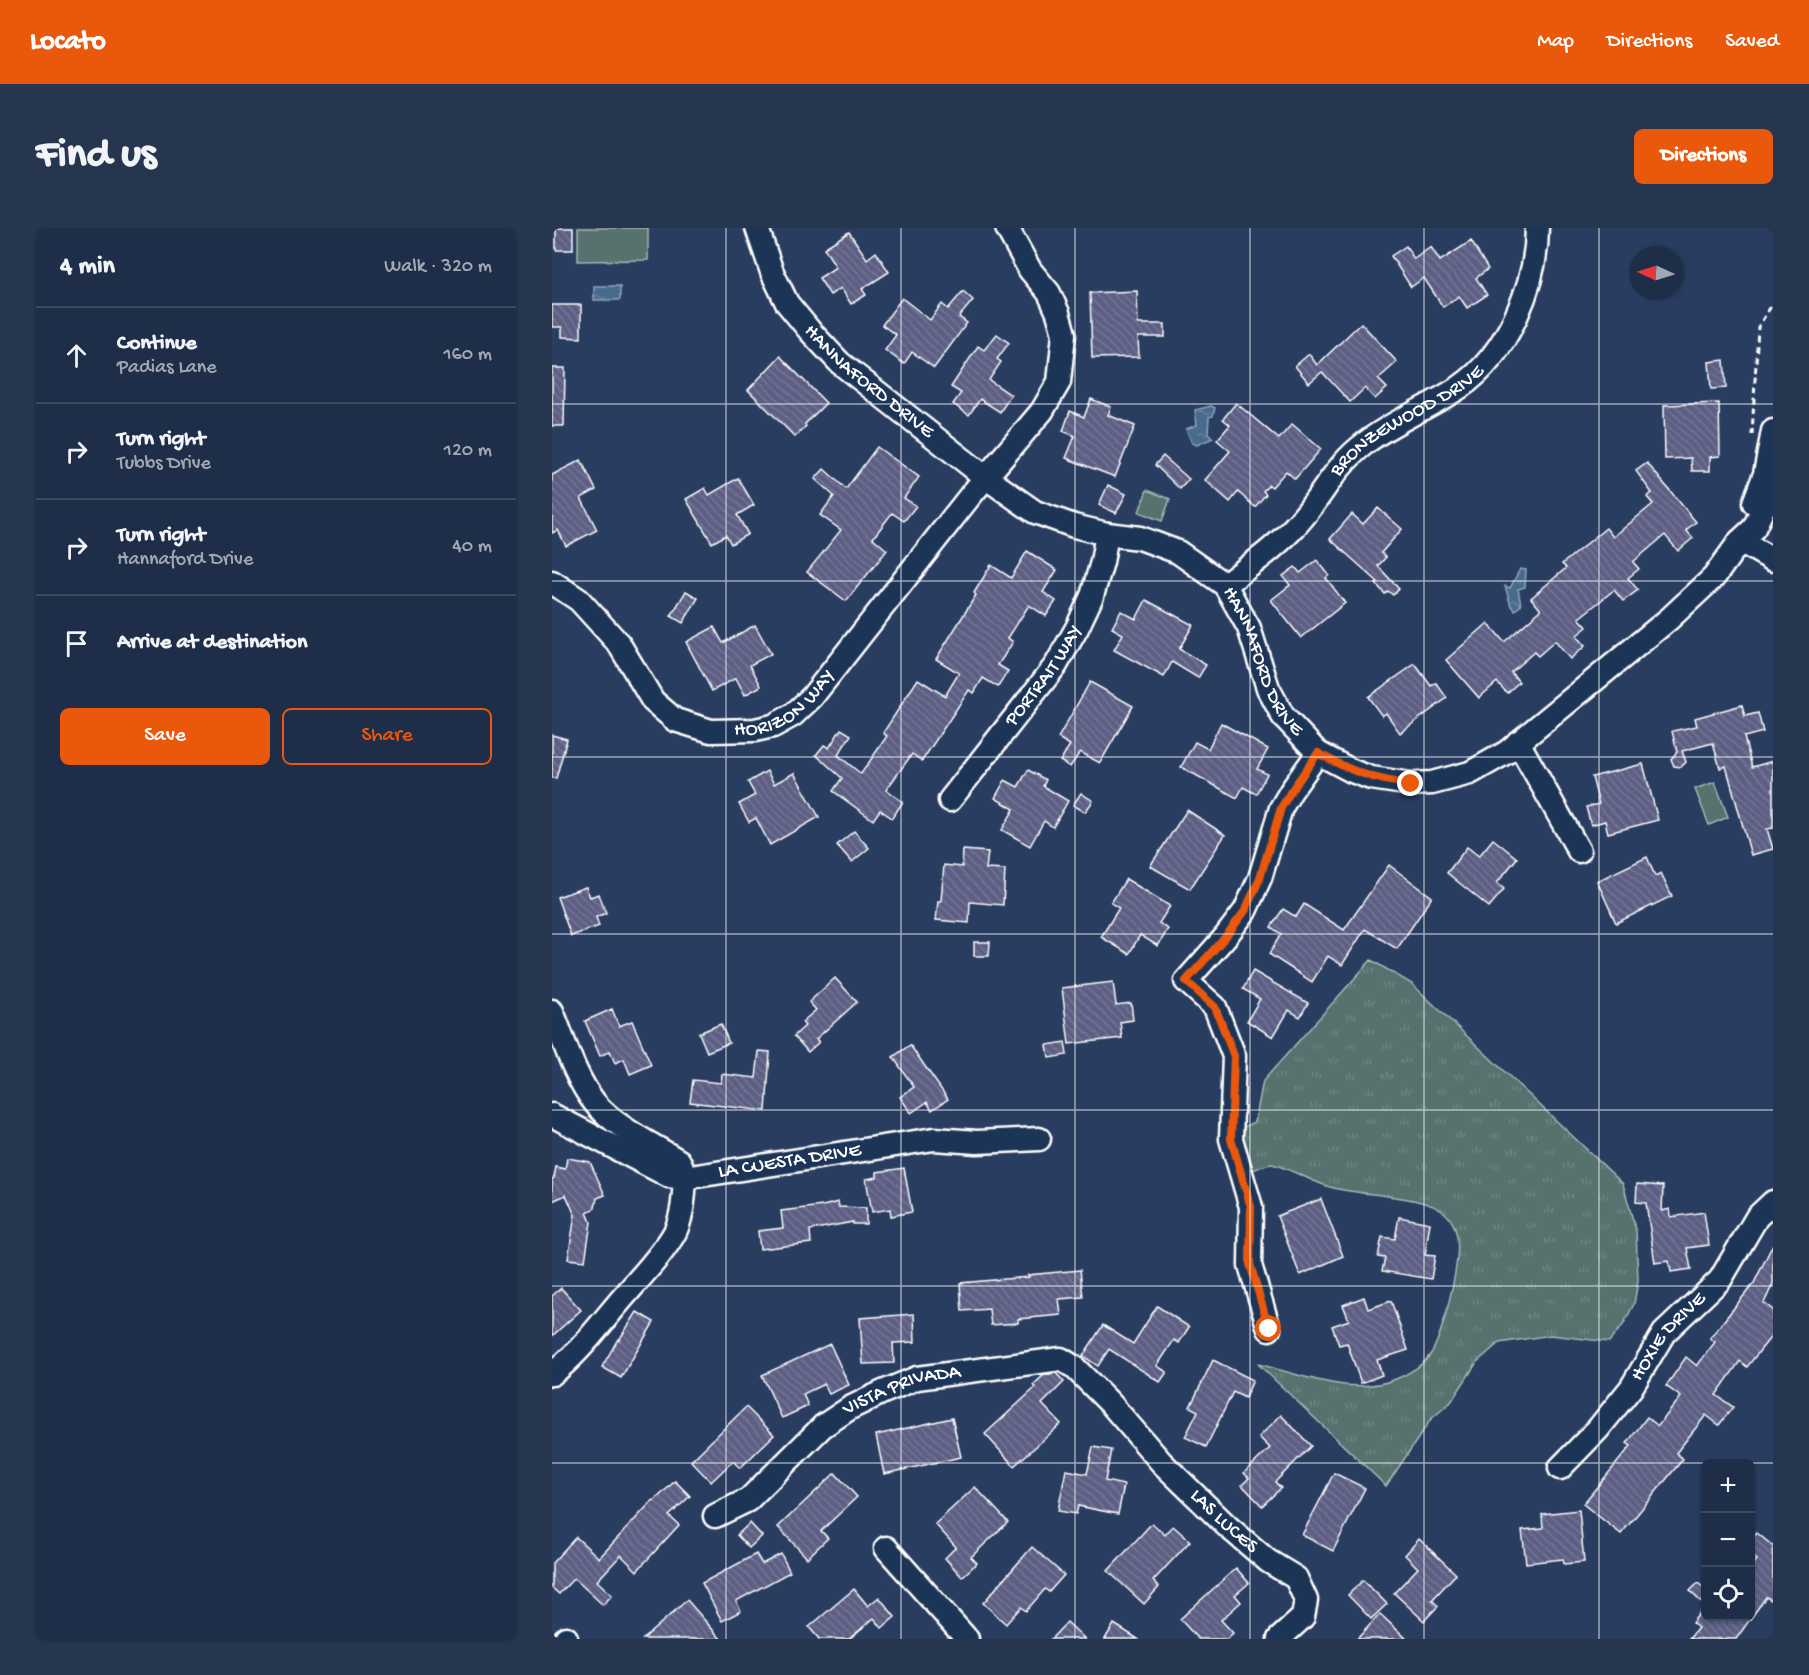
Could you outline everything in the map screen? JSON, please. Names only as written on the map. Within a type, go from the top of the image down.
[{"type":"street","name":"HANNAFORD DRIVE","points":[[757,228],[772,272],[788,303],[817,339],[840,363],[985,477],[1035,512],[1074,526],[1107,534],[1140,538],[1178,552],[1225,585],[1249,628],[1268,688],[1283,716],[1318,753],[1371,778],[1411,784],[1432,783],[1470,773],[1486,765],[1518,742],[1699,592],[1714,578],[1740,541]]},
{"type":"street","name":"HORIZON WAY","points":[[552,582],[579,600],[619,644],[653,700],[675,720],[711,731],[755,730],[772,726],[793,714],[812,697],[985,477],[1042,411],[1059,382],[1064,334],[1058,313],[1049,293],[1030,270],[1006,228]]},
{"type":"street","name":"BRONZEWOOD DRIVE","points":[[1225,585],[1298,524],[1335,472],[1359,448],[1462,385],[1485,365],[1512,327],[1526,294],[1537,241],[1537,228]]},
{"type":"street","points":[[1740,541],[1743,526],[1765,474],[1763,434]]},
{"type":"street","points":[[1740,541],[1754,528],[1773,487]]},
{"type":"street","name":"PORTRAIT WAY","points":[[950,800],[1056,665],[1092,596],[1107,534]]},
{"type":"street","points":[[1740,541],[1773,560]]},
{"type":"street","points":[[1518,742],[1579,851]]},
{"type":"street","points":[[1269,1329],[1250,1264],[1251,1207],[1231,1139],[1234,1056],[1215,1007],[1186,981],[1245,911],[1260,878],[1281,808],[1318,753]]},
{"type":"street","points":[[552,1011],[577,1071],[596,1104],[620,1124],[679,1161],[684,1167],[682,1210],[674,1234],[594,1332],[552,1374]]},
{"type":"street","name":"LA CUESTA DRIVE","points":[[552,1115],[669,1176],[684,1178],[934,1139],[977,1142],[1039,1139]]},
{"type":"street","name":"HOXIE DRIVE","points":[[1560,1468],[1598,1429],[1631,1388],[1664,1333],[1720,1280],[1757,1216],[1773,1202]]},
{"type":"street","name":"VISTA PRIVADA","points":[[715,1516],[748,1500],[823,1426],[850,1408],[917,1378],[1061,1359],[1074,1367],[1110,1404]]},
{"type":"street","name":"LAS LUCES","points":[[1110,1404],[1162,1463],[1227,1526],[1268,1561],[1296,1578],[1306,1600],[1303,1617],[1280,1639]]},
{"type":"street","points":[[886,1548],[967,1639]]},
{"type":"path","points":[[1763,434],[1758,327],[1773,303]]},
{"type":"green space","points":[[578,228],[648,228],[648,260],[578,261]]},
{"type":"green space","points":[[1147,490],[1170,499],[1162,521],[1139,512]]},
{"type":"green space","points":[[1715,782],[1728,817],[1709,825],[1695,789]]},
{"type":"green space","points":[[1371,960],[1412,984],[1623,1184],[1636,1231],[1638,1281],[1634,1304],[1623,1325],[1609,1342],[1551,1335],[1499,1343],[1477,1362],[1451,1402],[1431,1419],[1386,1486],[1258,1364],[1327,1382],[1362,1386],[1396,1379],[1416,1368],[1432,1352],[1446,1312],[1458,1248],[1454,1227],[1445,1213],[1422,1202],[1330,1187],[1271,1164],[1253,1170],[1243,1138],[1244,1127],[1255,1122],[1263,1081]]},
{"type":"water","points":[[594,286],[620,286],[620,300],[594,300]]},
{"type":"water","points":[[1211,406],[1215,408],[1213,416],[1209,417],[1208,433],[1213,438],[1197,445],[1192,443],[1186,429],[1197,425],[1195,410]]},
{"type":"water","points":[[1520,569],[1526,570],[1525,587],[1518,589],[1521,605],[1515,610],[1511,606],[1505,586],[1510,588]]},
{"type":"building","points":[[556,228],[573,228],[573,250],[556,250]]},
{"type":"building","points":[[849,232],[867,259],[876,252],[889,272],[862,289],[866,295],[851,304],[841,288],[830,295],[819,278],[836,267],[824,248]]},
{"type":"building","points":[[1471,241],[1488,269],[1476,278],[1487,295],[1467,308],[1459,296],[1443,307],[1424,278],[1411,287],[1391,256],[1406,246],[1414,259],[1431,247],[1440,261]]},
{"type":"building","points":[[963,291],[973,300],[959,317],[967,323],[934,368],[912,352],[904,364],[885,350],[896,335],[882,325],[902,298],[930,320],[942,304],[948,309]]},
{"type":"building","points":[[1137,291],[1138,324],[1165,324],[1165,337],[1138,337],[1139,357],[1092,358],[1090,293]]},
{"type":"building","points":[[552,305],[581,305],[581,338],[562,337],[562,327],[552,327]]},
{"type":"building","points":[[1361,323],[1397,362],[1378,379],[1387,388],[1375,399],[1365,388],[1350,402],[1322,372],[1309,383],[1295,366],[1309,354],[1317,365]]},
{"type":"building","points":[[997,334],[1009,343],[997,359],[1001,362],[989,380],[1011,395],[1000,412],[980,399],[969,415],[953,404],[961,393],[951,387],[978,346],[984,350]]},
{"type":"building","points":[[780,356],[826,403],[795,437],[748,390]]},
{"type":"building","points":[[1724,360],[1726,388],[1711,389],[1709,362]]},
{"type":"building","points":[[552,368],[565,368],[564,426],[552,426]]},
{"type":"building","points":[[1091,399],[1111,407],[1108,415],[1135,426],[1115,477],[1066,458],[1075,436],[1063,431],[1070,411],[1084,417]]},
{"type":"building","points":[[1236,403],[1279,439],[1292,424],[1321,449],[1295,479],[1286,471],[1272,487],[1269,485],[1263,491],[1266,494],[1255,507],[1238,492],[1230,502],[1205,480],[1230,451],[1217,440],[1230,425],[1223,419]]},
{"type":"building","points":[[1719,403],[1720,456],[1710,457],[1710,471],[1692,471],[1691,458],[1665,459],[1664,405]]},
{"type":"building","points":[[877,447],[919,477],[904,498],[916,506],[904,521],[892,513],[873,538],[887,550],[846,601],[807,572],[841,530],[820,515],[834,496],[815,479],[824,469],[846,489]]},
{"type":"building","points":[[1163,456],[1189,479],[1180,489],[1155,465]]},
{"type":"building","points":[[581,460],[596,490],[581,498],[597,530],[566,546],[558,530],[552,533],[552,475]]},
{"type":"building","points":[[1647,463],[1696,522],[1686,530],[1693,538],[1678,551],[1665,535],[1633,562],[1639,569],[1628,578],[1638,590],[1623,601],[1614,590],[1579,618],[1587,627],[1576,636],[1585,646],[1570,659],[1555,641],[1538,656],[1534,652],[1511,672],[1519,682],[1507,693],[1497,682],[1479,698],[1446,660],[1488,623],[1504,642],[1541,610],[1531,598],[1566,568],[1562,564],[1606,528],[1613,537],[1653,504],[1647,497],[1652,493],[1636,471]]},
{"type":"building","points":[[738,478],[754,505],[737,515],[748,534],[731,544],[726,535],[712,543],[686,499],[705,488],[709,495]]},
{"type":"building","points":[[1108,485],[1126,494],[1116,513],[1099,505]]},
{"type":"building","points":[[1378,508],[1402,529],[1381,553],[1386,557],[1378,566],[1399,589],[1393,595],[1388,591],[1385,594],[1376,584],[1378,582],[1330,539],[1352,514],[1363,524]]},
{"type":"building","points":[[1027,551],[1057,570],[1043,592],[1056,601],[1046,616],[1029,605],[1008,638],[1013,642],[998,665],[1008,671],[998,687],[983,678],[974,693],[969,690],[922,761],[912,754],[886,790],[903,802],[892,818],[880,810],[873,820],[833,791],[842,778],[816,755],[824,745],[829,748],[841,729],[851,735],[838,755],[861,774],[887,736],[883,733],[918,679],[945,696],[959,673],[936,659],[976,595],[974,593],[991,565],[1011,578]]},
{"type":"building","points":[[1317,560],[1329,575],[1326,578],[1345,603],[1301,638],[1271,600],[1290,585],[1283,576],[1295,567],[1300,573]]},
{"type":"building","points":[[686,591],[698,598],[683,623],[671,616]]},
{"type":"building","points":[[1146,600],[1193,625],[1179,649],[1206,665],[1198,678],[1172,662],[1164,677],[1114,650],[1123,634],[1112,628],[1121,611],[1136,619]]},
{"type":"building","points":[[755,625],[771,654],[750,665],[761,686],[745,695],[736,678],[712,691],[686,642],[714,627],[723,643]]},
{"type":"building","points":[[1415,664],[1431,686],[1436,683],[1447,698],[1400,733],[1386,713],[1382,716],[1368,697]]},
{"type":"building","points":[[1090,682],[1133,706],[1100,763],[1080,752],[1070,767],[1060,761],[1070,745],[1058,738]]},
{"type":"building","points":[[1742,705],[1745,716],[1758,713],[1763,732],[1744,737],[1752,767],[1773,761],[1773,828],[1767,829],[1773,849],[1751,855],[1726,766],[1720,768],[1713,743],[1682,751],[1686,762],[1681,767],[1674,766],[1671,759],[1677,752],[1672,731],[1697,726],[1695,718]]},
{"type":"building","points":[[1221,723],[1268,749],[1257,769],[1267,774],[1256,794],[1243,787],[1237,798],[1181,767],[1195,742],[1208,749]]},
{"type":"building","points":[[552,735],[567,739],[556,778],[552,778]]},
{"type":"building","points":[[1643,764],[1658,820],[1608,833],[1605,821],[1591,825],[1586,807],[1599,804],[1592,777]]},
{"type":"building","points":[[1028,770],[1046,780],[1043,786],[1068,801],[1053,827],[1044,821],[1030,846],[1002,830],[1014,809],[995,798],[1005,780],[1018,787]]},
{"type":"building","points":[[767,771],[774,784],[794,773],[819,817],[770,845],[756,818],[749,822],[739,804],[755,795],[748,782]]},
{"type":"building","points":[[1081,793],[1093,801],[1085,812],[1073,805]]},
{"type":"building","points":[[1187,810],[1225,835],[1190,889],[1150,866]]},
{"type":"building","points":[[854,831],[869,848],[852,862],[837,845]]},
{"type":"building","points":[[1493,839],[1517,858],[1497,883],[1504,889],[1489,907],[1447,873],[1467,847],[1479,856]]},
{"type":"building","points":[[963,850],[988,852],[986,869],[1005,870],[1003,905],[970,902],[969,923],[936,920],[938,901],[941,901],[944,865],[962,867]]},
{"type":"building","points":[[1647,857],[1655,876],[1661,873],[1672,896],[1616,923],[1597,881]]},
{"type":"building","points":[[1389,865],[1432,897],[1397,949],[1365,929],[1342,965],[1328,956],[1312,982],[1269,954],[1281,934],[1271,927],[1283,909],[1296,917],[1304,904],[1344,930]]},
{"type":"building","points":[[1126,879],[1170,906],[1159,923],[1168,929],[1158,946],[1140,935],[1129,954],[1101,937],[1119,908],[1111,903]]},
{"type":"building","points":[[586,887],[590,897],[599,894],[606,913],[596,917],[599,926],[571,936],[557,897]]},
{"type":"building","points":[[974,942],[990,942],[989,956],[974,956]]},
{"type":"building","points":[[1253,971],[1308,1003],[1300,1017],[1289,1010],[1273,1037],[1247,1021],[1260,999],[1243,989]]},
{"type":"building","points":[[835,978],[857,1002],[816,1039],[819,1042],[808,1052],[794,1036],[805,1026],[802,1022],[816,1010],[809,1002]]},
{"type":"building","points":[[1113,982],[1116,1005],[1131,1003],[1133,1020],[1120,1022],[1122,1038],[1069,1044],[1062,988]]},
{"type":"building","points":[[612,1009],[619,1026],[632,1021],[651,1065],[630,1074],[624,1059],[615,1063],[610,1051],[600,1056],[585,1021]]},
{"type":"building","points":[[721,1024],[729,1043],[707,1052],[699,1033]]},
{"type":"building","points":[[1065,1042],[1067,1055],[1049,1058],[1047,1045]]},
{"type":"building","points":[[910,1045],[948,1099],[932,1110],[927,1102],[911,1113],[900,1097],[914,1087],[893,1057]]},
{"type":"building","points":[[759,1051],[770,1052],[766,1111],[690,1102],[693,1080],[721,1083],[722,1074],[756,1078]]},
{"type":"building","points":[[567,1158],[590,1162],[605,1195],[597,1198],[595,1208],[587,1212],[591,1222],[585,1261],[568,1259],[575,1215],[566,1195],[552,1201],[552,1179],[556,1167],[565,1169]]},
{"type":"building","points":[[904,1168],[912,1212],[891,1216],[890,1209],[872,1212],[866,1179],[877,1177],[877,1172]]},
{"type":"building","points":[[1637,1184],[1663,1186],[1662,1211],[1670,1209],[1671,1217],[1704,1212],[1709,1245],[1687,1248],[1691,1269],[1671,1272],[1669,1261],[1655,1263],[1646,1203],[1636,1202]]},
{"type":"building","points":[[1321,1199],[1343,1256],[1300,1275],[1277,1216]]},
{"type":"building","points":[[838,1202],[839,1207],[866,1208],[866,1224],[853,1224],[853,1222],[810,1230],[811,1243],[760,1249],[758,1231],[783,1228],[781,1211]]},
{"type":"building","points":[[1399,1217],[1430,1223],[1425,1255],[1435,1256],[1431,1279],[1382,1271],[1385,1258],[1378,1257],[1382,1237],[1395,1239]]},
{"type":"building","points":[[1773,1244],[1773,1284],[1764,1303],[1773,1310],[1773,1334],[1747,1367],[1740,1361],[1716,1395],[1733,1407],[1719,1425],[1706,1415],[1676,1453],[1683,1459],[1621,1534],[1583,1504],[1631,1446],[1627,1443],[1647,1417],[1658,1426],[1681,1397],[1666,1386],[1686,1357],[1697,1366],[1715,1342],[1710,1338],[1754,1283]]},
{"type":"building","points":[[1080,1270],[1083,1297],[1059,1299],[1061,1315],[1018,1319],[1018,1323],[991,1325],[989,1309],[962,1311],[960,1283]]},
{"type":"building","points":[[561,1288],[581,1310],[552,1336],[552,1296]]},
{"type":"building","points":[[1364,1297],[1368,1309],[1391,1301],[1408,1350],[1377,1360],[1382,1375],[1361,1383],[1347,1343],[1339,1345],[1332,1326],[1349,1320],[1343,1305]]},
{"type":"building","points":[[1157,1306],[1189,1327],[1179,1343],[1174,1340],[1157,1366],[1167,1372],[1160,1382],[1109,1349],[1098,1366],[1083,1356],[1103,1325],[1133,1344]]},
{"type":"building","points":[[637,1312],[654,1322],[621,1378],[602,1367]]},
{"type":"building","points":[[914,1314],[915,1342],[893,1343],[894,1363],[863,1364],[860,1318]]},
{"type":"building","points":[[830,1344],[849,1385],[829,1394],[824,1384],[803,1394],[808,1406],[782,1418],[762,1375]]},
{"type":"building","points":[[1213,1360],[1253,1380],[1245,1398],[1233,1392],[1206,1447],[1185,1437],[1198,1411],[1190,1407]]},
{"type":"building","points":[[1056,1373],[1064,1382],[1042,1404],[1061,1424],[1014,1466],[985,1434],[1035,1388],[1033,1385],[1044,1375]]},
{"type":"building","points":[[746,1407],[774,1435],[740,1468],[733,1461],[711,1482],[691,1461]]},
{"type":"building","points":[[1281,1415],[1311,1446],[1275,1482],[1281,1488],[1262,1506],[1242,1485],[1249,1478],[1244,1473],[1270,1448],[1259,1437]]},
{"type":"building","points":[[952,1418],[961,1457],[884,1474],[876,1435]]},
{"type":"building","points":[[1093,1447],[1111,1450],[1105,1481],[1124,1485],[1118,1514],[1078,1506],[1076,1514],[1058,1511],[1066,1470],[1087,1474]]},
{"type":"building","points":[[835,1473],[857,1497],[821,1531],[828,1538],[807,1558],[778,1527]]},
{"type":"building","points":[[1334,1473],[1365,1488],[1333,1551],[1302,1535]]},
{"type":"building","points":[[675,1481],[690,1496],[669,1516],[679,1525],[637,1571],[621,1555],[597,1581],[612,1595],[603,1605],[574,1578],[559,1594],[552,1588],[552,1563],[576,1537],[599,1558],[653,1500]]},
{"type":"building","points":[[975,1487],[1008,1522],[971,1557],[977,1563],[962,1577],[945,1558],[956,1547],[935,1524]]},
{"type":"building","points":[[1579,1510],[1584,1562],[1564,1564],[1563,1559],[1526,1563],[1522,1530],[1543,1528],[1542,1514]]},
{"type":"building","points":[[750,1523],[762,1536],[749,1548],[737,1535]]},
{"type":"building","points":[[1152,1523],[1165,1535],[1173,1526],[1190,1541],[1153,1581],[1159,1587],[1144,1604],[1108,1571]]},
{"type":"building","points":[[1757,1533],[1773,1546],[1773,1601],[1766,1597],[1755,1612],[1755,1563],[1757,1560],[1755,1559],[1755,1535]]},
{"type":"building","points":[[1419,1539],[1456,1574],[1432,1600],[1438,1606],[1424,1621],[1394,1593],[1418,1568],[1405,1555]]},
{"type":"building","points":[[1032,1547],[1064,1575],[1049,1592],[1045,1589],[1026,1611],[1021,1607],[1006,1624],[983,1603]]},
{"type":"building","points":[[756,1554],[762,1564],[781,1554],[790,1572],[736,1601],[741,1611],[722,1621],[702,1583]]},
{"type":"building","points":[[1236,1568],[1249,1583],[1235,1595],[1241,1602],[1221,1620],[1233,1633],[1227,1639],[1198,1639],[1180,1619]]},
{"type":"building","points":[[1363,1580],[1387,1604],[1371,1619],[1348,1595]]},
{"type":"building","points":[[1698,1583],[1701,1586],[1701,1602],[1690,1591]]},
{"type":"building","points":[[854,1589],[868,1606],[879,1597],[895,1617],[882,1628],[874,1618],[849,1639],[819,1639],[809,1627]]},
{"type":"building","points":[[687,1600],[721,1639],[643,1639]]},
{"type":"building","points":[[1701,1611],[1701,1621],[1749,1621],[1736,1639],[1689,1639],[1698,1628],[1692,1623]]},
{"type":"building","points":[[1380,1614],[1407,1639],[1357,1639]]},
{"type":"building","points":[[1067,1622],[1085,1639],[1051,1639]]},
{"type":"building","points":[[1114,1624],[1138,1639],[1105,1639]]},
{"type":"route","points":[[1269,1329],[1250,1264],[1251,1207],[1231,1139],[1234,1056],[1215,1007],[1186,981],[1245,911],[1260,878],[1281,808],[1318,753],[1371,778],[1391,783],[1411,784]]}]
